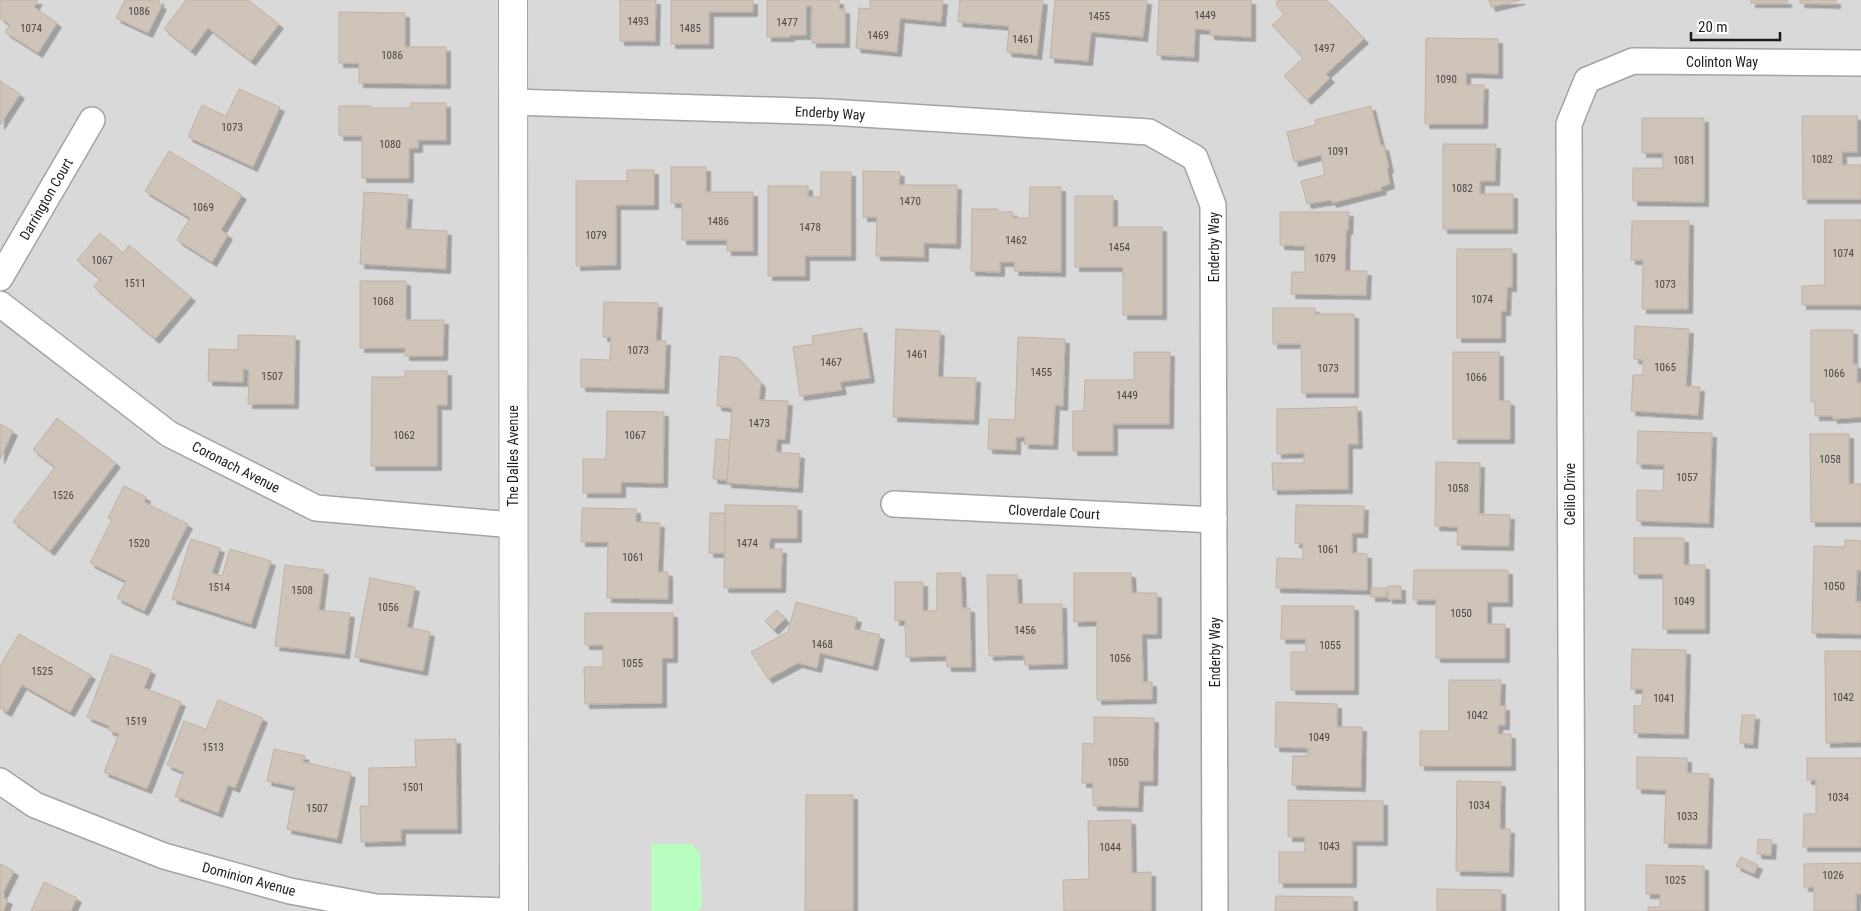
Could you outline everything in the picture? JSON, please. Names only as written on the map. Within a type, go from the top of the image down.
[{"type":"street","name":"The Dalles Avenue","points":[[512,0],[514,911]]},
{"type":"street","name":"Colinton Way","points":[[1587,80],[1633,61],[1861,63]]},
{"type":"street","name":"Celilo Drive","points":[[1572,911],[1568,124],[1587,80]]},
{"type":"street","name":"Enderby Way","points":[[512,102],[830,112],[1149,132],[1195,158],[1213,204],[1215,911]]},
{"type":"street","name":"Darrington Court","points":[[0,278],[92,120]]},
{"type":"street","name":"Coronach Avenue","points":[[0,304],[169,434],[316,508],[513,525]]},
{"type":"street","name":"Cloverdale Court","points":[[894,504],[1214,520]]},
{"type":"street","name":"Dominion Avenue","points":[[0,781],[35,806],[164,856],[290,891],[376,907],[514,911]]},
{"type":"shaded area","points":[[0,0],[1861,0],[1861,911],[0,911]]},
{"type":"green space","points":[[651,844],[691,844],[700,852],[702,905],[699,911],[651,911]]},
{"type":"building","points":[[0,0],[38,0],[34,7],[57,23],[38,53],[5,32],[10,25],[0,18]]},
{"type":"building","points":[[125,0],[160,0],[158,3],[162,5],[148,33],[116,18]]},
{"type":"building","points":[[186,0],[248,0],[279,24],[251,61],[208,28],[191,51],[164,29]]},
{"type":"building","points":[[620,0],[656,0],[655,41],[620,41]]},
{"type":"building","points":[[671,0],[753,0],[753,12],[709,12],[709,44],[671,44]]},
{"type":"building","points":[[767,0],[839,0],[839,9],[845,9],[845,43],[812,43],[812,6],[806,6],[806,35],[767,37]]},
{"type":"building","points":[[870,0],[943,0],[941,22],[900,18],[897,52],[856,48],[859,8],[870,9]]},
{"type":"building","points":[[960,0],[1043,0],[1037,55],[1007,52],[1009,26],[958,22]]},
{"type":"building","points":[[1055,0],[1147,0],[1143,37],[1091,32],[1088,61],[1050,58]]},
{"type":"building","points":[[1159,0],[1251,0],[1251,37],[1210,35],[1210,30],[1195,29],[1194,57],[1157,55]]},
{"type":"building","points":[[1278,0],[1327,0],[1364,39],[1326,74],[1330,78],[1307,100],[1284,76],[1303,58],[1272,25],[1284,14],[1276,5]]},
{"type":"building","points":[[1489,0],[1521,0],[1491,7]]},
{"type":"building","points":[[1751,0],[1787,0],[1787,3],[1751,3]]},
{"type":"building","points":[[1800,0],[1836,0],[1836,4],[1800,3]]},
{"type":"building","points":[[339,12],[405,13],[405,47],[446,47],[446,84],[359,83],[359,63],[339,63]]},
{"type":"building","points":[[1426,38],[1498,39],[1498,74],[1466,73],[1466,85],[1484,85],[1483,124],[1425,124]]},
{"type":"building","points":[[0,81],[20,94],[0,125]]},
{"type":"building","points":[[239,89],[280,107],[253,167],[188,137],[202,105],[226,116]]},
{"type":"building","points":[[411,103],[446,103],[446,140],[418,140],[418,148],[409,148],[409,178],[362,178],[362,136],[339,136],[339,106],[411,108]]},
{"type":"building","points":[[1371,106],[1381,146],[1384,146],[1389,168],[1387,169],[1390,184],[1381,187],[1382,190],[1332,203],[1331,200],[1307,204],[1301,181],[1325,175],[1321,155],[1294,162],[1287,132],[1316,125],[1315,120]]},
{"type":"building","points":[[1802,116],[1857,116],[1857,152],[1842,152],[1842,165],[1861,165],[1861,199],[1803,199]]},
{"type":"building","points":[[1642,118],[1704,118],[1704,202],[1633,201],[1633,168],[1663,168],[1663,153],[1642,153]]},
{"type":"building","points":[[1443,144],[1496,144],[1495,181],[1480,181],[1480,194],[1513,194],[1513,229],[1443,229]]},
{"type":"building","points":[[169,151],[242,195],[221,230],[228,235],[212,262],[177,240],[190,218],[145,191]]},
{"type":"building","points":[[671,167],[706,167],[706,192],[753,192],[753,251],[727,251],[727,240],[682,240],[682,203],[671,203]]},
{"type":"building","points":[[627,170],[654,170],[654,205],[616,205],[616,265],[576,266],[576,181],[627,181]]},
{"type":"building","points":[[863,171],[900,172],[899,185],[957,185],[956,244],[924,243],[924,257],[876,256],[877,217],[863,217]]},
{"type":"building","points":[[821,172],[851,172],[851,256],[805,256],[805,276],[768,276],[768,186],[808,186],[808,197],[821,197]]},
{"type":"building","points":[[1030,187],[1061,187],[1061,272],[1014,271],[1015,262],[1000,262],[1000,272],[971,271],[972,209],[998,209],[998,212],[1013,212],[1013,218],[1029,218]]},
{"type":"building","points":[[364,192],[408,195],[406,229],[447,231],[446,269],[360,264]]},
{"type":"building","points":[[1075,196],[1113,196],[1113,227],[1162,227],[1162,315],[1123,315],[1123,267],[1075,267]]},
{"type":"building","points":[[1280,212],[1349,212],[1348,230],[1346,230],[1345,271],[1367,271],[1366,295],[1291,294],[1292,272],[1305,272],[1305,246],[1280,245]]},
{"type":"building","points":[[1825,220],[1861,220],[1861,305],[1802,305],[1802,286],[1825,285]]},
{"type":"building","points":[[1632,221],[1689,221],[1688,309],[1642,309],[1643,260],[1631,260]]},
{"type":"building","points":[[100,233],[123,253],[129,245],[191,297],[155,339],[94,287],[100,279],[77,260]]},
{"type":"building","points":[[1457,249],[1512,249],[1512,287],[1507,287],[1506,311],[1501,311],[1501,338],[1457,338]]},
{"type":"building","points":[[360,281],[406,281],[406,320],[444,320],[443,356],[405,356],[405,348],[360,348]]},
{"type":"building","points":[[604,302],[658,303],[656,341],[666,341],[664,389],[581,387],[581,359],[610,360],[611,337],[603,337]]},
{"type":"building","points":[[1273,308],[1315,308],[1315,314],[1354,314],[1354,393],[1302,393],[1301,344],[1273,344]]},
{"type":"building","points":[[1635,326],[1689,329],[1686,386],[1700,387],[1698,415],[1631,411],[1633,375],[1643,375],[1643,360],[1634,359]]},
{"type":"building","points":[[862,328],[870,378],[840,382],[842,390],[800,396],[793,347],[813,344],[812,336]]},
{"type":"building","points":[[896,329],[940,331],[938,377],[976,378],[974,420],[893,417]]},
{"type":"building","points":[[1811,330],[1853,330],[1853,364],[1857,364],[1857,383],[1861,383],[1861,417],[1833,419],[1833,416],[1815,416],[1815,402],[1811,402]]},
{"type":"building","points":[[238,335],[295,336],[294,404],[248,404],[249,370],[243,369],[243,382],[208,381],[209,349],[238,350]]},
{"type":"building","points":[[1018,337],[1065,339],[1063,406],[1055,405],[1053,445],[1024,444],[1025,437],[1016,437],[1016,450],[988,449],[989,419],[1015,420]]},
{"type":"building","points":[[1134,352],[1170,352],[1169,424],[1113,424],[1113,451],[1073,451],[1073,411],[1084,411],[1085,380],[1134,380]]},
{"type":"building","points":[[1453,352],[1499,352],[1499,401],[1510,401],[1510,439],[1453,439]]},
{"type":"building","points":[[720,356],[738,358],[761,383],[759,400],[788,401],[785,439],[777,439],[776,452],[800,454],[798,488],[727,483],[732,408],[717,406]]},
{"type":"building","points":[[405,371],[447,371],[447,405],[437,405],[437,466],[371,466],[372,377],[405,377]]},
{"type":"building","points":[[1357,407],[1358,444],[1348,444],[1348,489],[1273,490],[1272,463],[1304,463],[1304,453],[1277,454],[1277,409]]},
{"type":"building","points":[[607,411],[664,412],[663,483],[621,482],[621,493],[583,493],[583,459],[606,459]]},
{"type":"building","points":[[57,418],[116,463],[50,551],[13,522],[55,467],[33,450]]},
{"type":"building","points":[[0,424],[13,431],[0,459]]},
{"type":"building","points":[[1638,431],[1712,433],[1709,523],[1637,521],[1637,490],[1663,491],[1664,465],[1637,464]]},
{"type":"building","points":[[1810,434],[1849,434],[1849,484],[1861,484],[1861,522],[1811,522]]},
{"type":"building","points":[[716,439],[730,440],[727,480],[713,479]]},
{"type":"building","points":[[1436,462],[1480,463],[1479,514],[1510,515],[1509,546],[1457,545],[1458,527],[1435,526]]},
{"type":"building","points":[[124,486],[146,497],[144,502],[188,524],[144,611],[117,598],[126,581],[90,563],[112,519],[108,518]]},
{"type":"building","points":[[725,505],[797,506],[797,538],[770,538],[769,549],[782,549],[781,588],[724,588]]},
{"type":"building","points":[[1296,505],[1364,506],[1363,533],[1352,533],[1352,553],[1367,554],[1367,590],[1276,588],[1277,558],[1303,559],[1303,544],[1295,543]]},
{"type":"building","points":[[582,508],[636,509],[636,522],[660,523],[658,572],[668,572],[668,599],[607,598],[608,542],[581,542]]},
{"type":"building","points":[[710,513],[725,513],[725,553],[709,553]]},
{"type":"building","points":[[1634,538],[1684,538],[1684,565],[1705,565],[1705,629],[1663,629],[1663,574],[1634,574]]},
{"type":"building","points":[[191,539],[220,548],[212,573],[222,576],[230,549],[271,561],[251,624],[172,599]]},
{"type":"building","points":[[1845,540],[1861,541],[1861,571],[1857,570],[1856,602],[1861,602],[1861,634],[1812,633],[1814,546],[1845,547]]},
{"type":"building","points":[[285,565],[324,570],[319,610],[350,613],[345,654],[275,646]]},
{"type":"building","points":[[1414,570],[1508,570],[1508,602],[1487,602],[1487,624],[1505,624],[1505,658],[1436,658],[1436,600],[1413,600]]},
{"type":"building","points":[[937,573],[961,573],[962,608],[970,608],[971,667],[947,667],[946,656],[906,657],[905,620],[895,621],[895,582],[923,582],[923,611],[937,611]]},
{"type":"building","points":[[1074,573],[1131,573],[1132,593],[1157,593],[1157,634],[1142,634],[1143,682],[1152,682],[1152,699],[1097,700],[1097,621],[1074,622]]},
{"type":"building","points":[[987,575],[1017,575],[1018,604],[1062,604],[1063,664],[1025,665],[1024,655],[989,656]]},
{"type":"building","points":[[370,578],[415,587],[407,627],[430,632],[423,671],[355,657]]},
{"type":"building","points":[[1388,586],[1401,586],[1401,599],[1388,599]]},
{"type":"building","points":[[1371,588],[1386,588],[1386,597],[1371,597]]},
{"type":"building","points":[[796,602],[857,618],[854,629],[880,635],[873,666],[820,653],[817,668],[798,663],[768,679],[751,652],[788,632]]},
{"type":"building","points":[[1282,606],[1354,606],[1354,690],[1291,690],[1291,652],[1306,652],[1306,639],[1281,639]]},
{"type":"building","points":[[777,610],[785,619],[774,630],[765,621]]},
{"type":"building","points":[[585,613],[673,613],[673,658],[662,658],[662,703],[585,704],[584,667],[603,667],[603,645],[585,645]]},
{"type":"building","points":[[19,634],[91,675],[70,712],[22,685],[7,712],[0,708],[0,666]]},
{"type":"building","points":[[1632,649],[1686,650],[1684,734],[1634,733],[1634,706],[1642,706],[1643,689],[1631,689]]},
{"type":"building","points":[[1825,651],[1861,651],[1861,742],[1826,743]]},
{"type":"building","points":[[111,655],[151,670],[144,688],[181,702],[147,789],[104,772],[119,734],[108,730],[109,726],[87,717]]},
{"type":"building","points":[[1449,680],[1501,680],[1500,706],[1505,706],[1505,725],[1498,725],[1498,734],[1511,734],[1511,766],[1420,766],[1420,731],[1449,731]]},
{"type":"building","points":[[218,700],[263,718],[235,788],[228,785],[218,813],[175,796],[184,772],[167,765],[184,721],[206,729]]},
{"type":"building","points":[[1276,702],[1337,704],[1337,727],[1362,727],[1361,787],[1292,785],[1293,756],[1308,756],[1308,748],[1275,747]]},
{"type":"building","points":[[1742,715],[1755,715],[1753,744],[1740,743]]},
{"type":"building","points":[[1094,717],[1154,718],[1153,781],[1139,781],[1138,807],[1093,806],[1093,783],[1082,783],[1083,743],[1094,744]]},
{"type":"building","points":[[456,739],[457,829],[401,829],[401,841],[361,842],[360,806],[369,806],[369,768],[416,767],[415,740]]},
{"type":"building","points":[[274,749],[305,756],[303,762],[351,773],[337,839],[287,829],[295,787],[267,781]]},
{"type":"building","points":[[1637,757],[1687,758],[1687,773],[1709,774],[1707,844],[1664,843],[1666,790],[1637,789]]},
{"type":"building","points":[[1807,758],[1861,758],[1861,847],[1803,847],[1804,814],[1816,814],[1816,780],[1807,780]]},
{"type":"building","points":[[1457,781],[1501,782],[1500,829],[1510,829],[1509,872],[1456,871]]},
{"type":"building","points":[[806,795],[853,795],[853,911],[805,911]]},
{"type":"building","points":[[1288,800],[1383,801],[1383,841],[1352,841],[1352,883],[1279,883],[1279,852],[1305,852],[1305,837],[1288,837]]},
{"type":"building","points":[[1131,820],[1132,873],[1151,872],[1151,911],[1064,911],[1063,880],[1089,879],[1088,821]]},
{"type":"building","points":[[1758,839],[1772,840],[1771,855],[1757,854]]},
{"type":"building","points":[[1741,857],[1758,865],[1754,874],[1736,866]]},
{"type":"building","points":[[1861,863],[1861,894],[1856,894],[1856,911],[1814,911],[1814,887],[1804,887],[1804,864]]},
{"type":"building","points":[[0,864],[14,871],[1,897],[8,900],[3,911],[0,911]]},
{"type":"building","points":[[1646,865],[1704,866],[1704,911],[1648,911],[1648,907],[1660,907],[1660,894],[1646,894]]},
{"type":"building","points":[[44,882],[77,898],[71,911],[31,911]]},
{"type":"building","points":[[1437,889],[1501,890],[1501,911],[1437,911]]},
{"type":"building","points":[[1276,896],[1353,897],[1353,911],[1275,911]]}]
